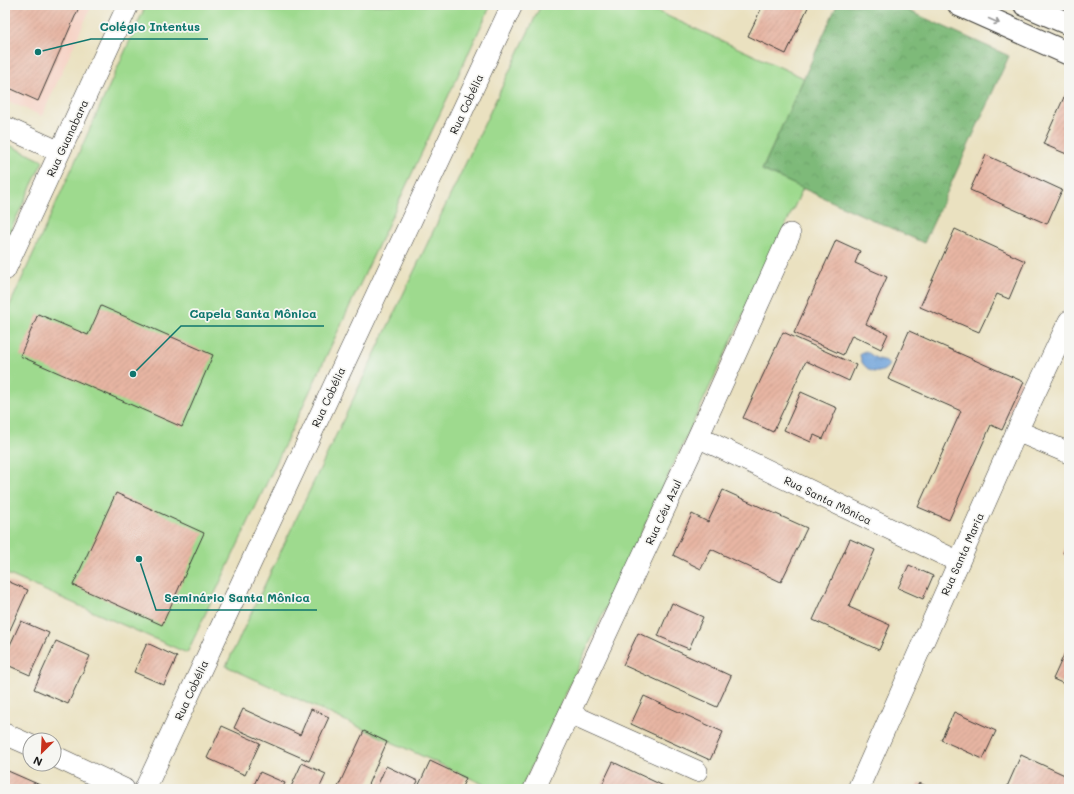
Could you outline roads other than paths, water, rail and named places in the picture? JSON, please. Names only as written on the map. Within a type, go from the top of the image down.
[{"type":"street","name":"Rua Guanabara","points":[[5,270],[128,5]]},
{"type":"street","name":"Rua Cobélia","points":[[145,789],[512,5]]},
{"type":"street","points":[[959,5],[1069,54]]},
{"type":"street","points":[[1025,5],[1069,24]]},
{"type":"street","points":[[5,127],[60,152]]},
{"type":"street","name":"Rua Céu Azul","points":[[534,789],[698,437],[790,234]]},
{"type":"street","name":"Rua Santa Maria","points":[[858,789],[1017,431],[1069,321]]},
{"type":"street","points":[[1017,431],[1069,453]]},
{"type":"street","name":"Rua Santa Mônica","points":[[698,437],[959,562]]},
{"type":"street","points":[[570,714],[697,771]]},
{"type":"street","points":[[5,734],[22,741]]},
{"type":"street","points":[[62,760],[124,789]]},
{"type":"water","points":[[866,351],[876,358],[885,361],[889,365],[887,368],[878,372],[869,370],[861,360],[860,355],[862,352]]},
{"type":"place","name":"Colégio Intentus","points":[[38,52]]},
{"type":"place","name":"Capela Santa Mônica","points":[[133,374]]},
{"type":"place","name":"Seminário Santa Mônica","points":[[139,559]]}]
